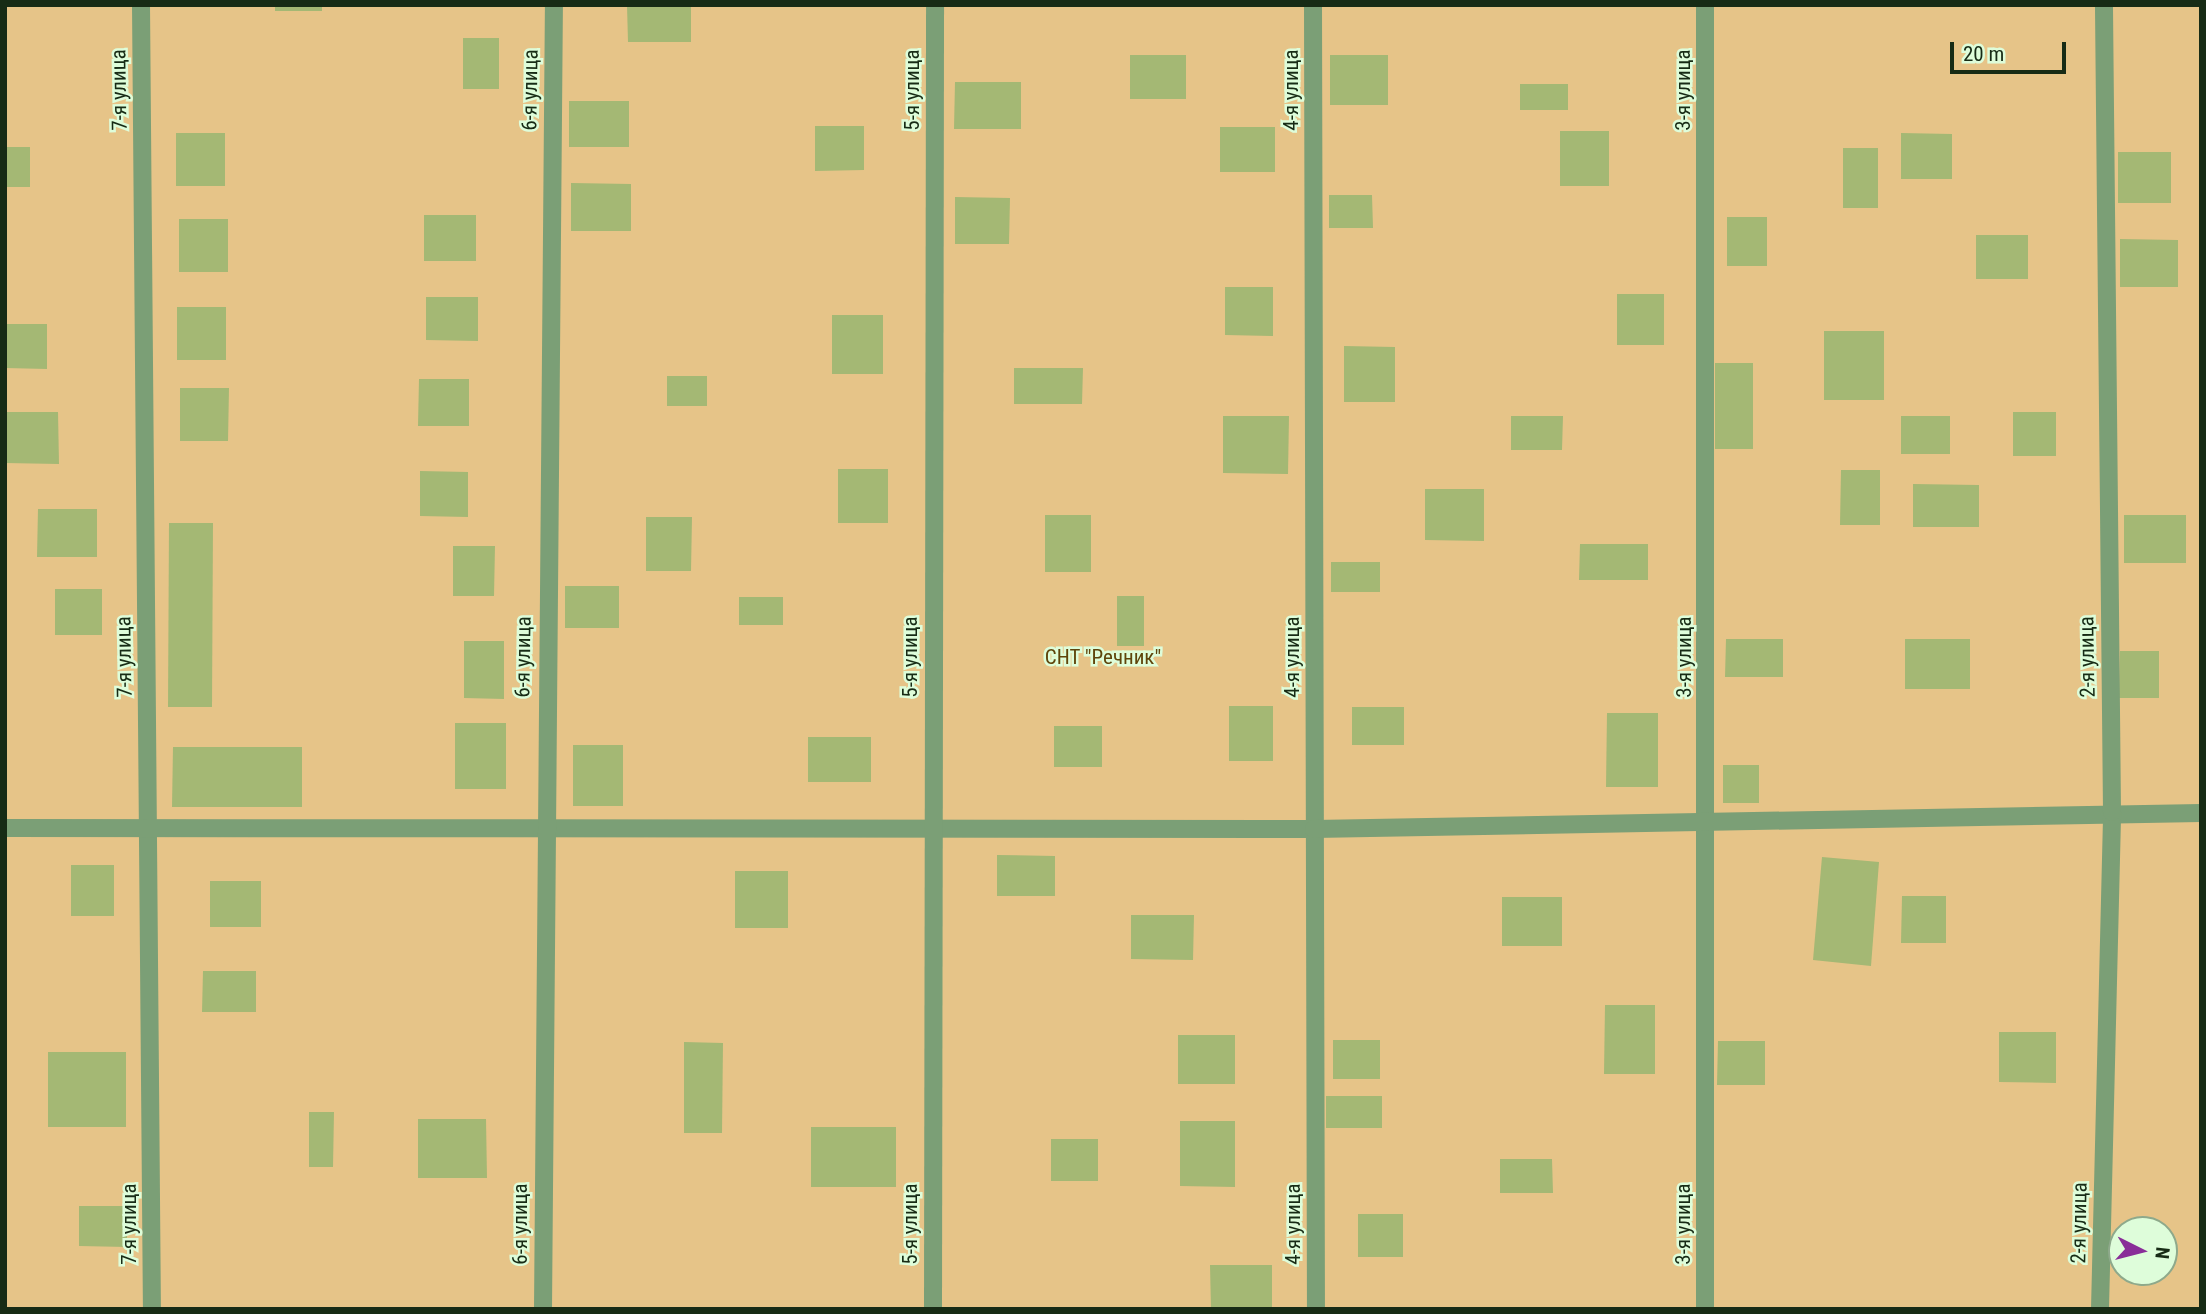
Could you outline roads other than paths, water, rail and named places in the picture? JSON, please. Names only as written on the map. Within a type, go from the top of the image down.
[{"type":"street","name":"7-я улица","points":[[141,5],[152,1309]]},
{"type":"street","name":"6-я улица","points":[[543,1309],[544,829],[554,5]]},
{"type":"street","name":"5-я улица","points":[[933,1309],[935,5]]},
{"type":"street","name":"4-я улица","points":[[1313,5],[1316,1309]]},
{"type":"street","name":"3-я улица","points":[[1705,5],[1705,1309]]},
{"type":"street","name":"2-я улица","points":[[2100,1309],[2112,812],[2104,5]]},
{"type":"street","points":[[5,828],[1314,830],[1707,825],[2112,812],[2201,813]]},
{"type":"park label","name":"СНТ \"Речник\"","points":[[1103,657]]}]
